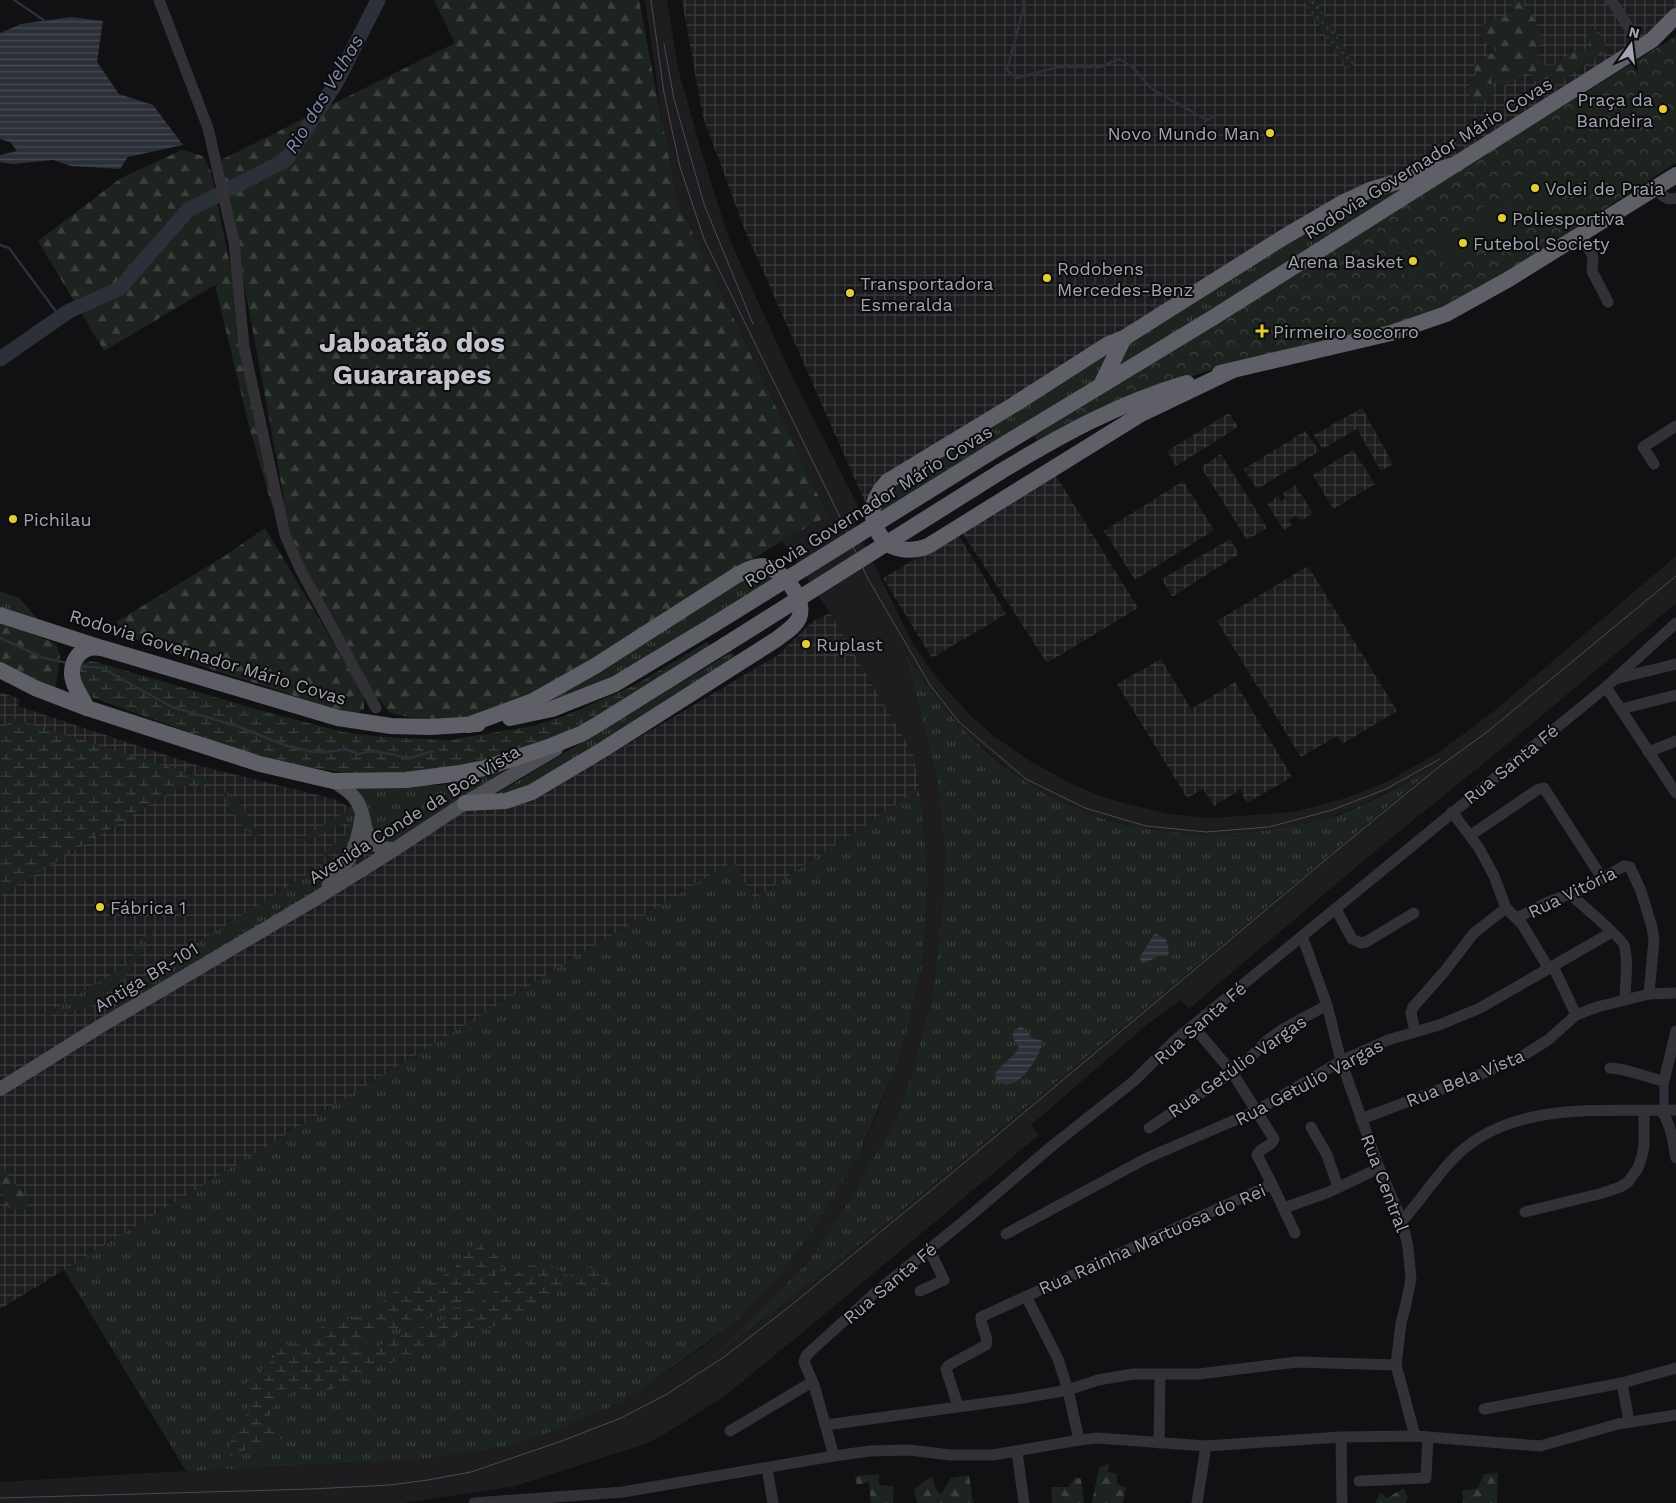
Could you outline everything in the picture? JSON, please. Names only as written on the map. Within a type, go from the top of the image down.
[{"type":"highway","name":"Rodovia Governador Mário Covas","points":[[0,615],[102,648],[338,718],[391,726],[468,725],[537,713],[601,690],[713,625],[988,454],[1214,317],[1457,164],[1646,43],[1676,16]]},
{"type":"highway","points":[[1646,43],[1676,25]]},
{"type":"highway","points":[[1231,371],[1141,414],[928,546],[919,550],[904,550],[891,547],[878,534],[872,513],[876,498],[888,481],[1344,202],[1370,190],[1457,164]]},
{"type":"highway","points":[[0,670],[35,688],[87,708],[260,764],[333,781],[406,780],[460,773],[504,763],[581,734],[1000,472],[1053,440],[1101,415],[1173,387],[1231,371],[1391,333],[1446,314],[1510,279],[1676,174]]},
{"type":"highway","points":[[1101,385],[1124,338]]},
{"type":"highway","points":[[464,803],[506,801],[532,792],[548,783],[777,639],[799,619],[801,613],[800,600],[781,573],[769,567],[754,567],[737,575],[595,666],[533,701],[468,725]]},
{"type":"highway","points":[[87,708],[74,683],[72,671],[74,661],[79,653],[93,646],[102,648]]},
{"type":"main road","name":"Avenida Conde da Boa Vista","points":[[312,901],[394,850],[464,803],[581,734]]},
{"type":"main road","name":"Avenida Conde da Boa Vista","points":[[312,901],[348,862],[356,843],[362,814],[353,796],[333,781]]},
{"type":"main road","points":[[362,814],[371,842],[384,849],[394,850]]},
{"type":"main road","name":"Antiga BR-101","points":[[0,1088],[312,901]]},
{"type":"street","points":[[160,0],[208,128],[234,242],[244,346],[285,535],[300,569],[376,708]]},
{"type":"street","points":[[1611,0],[1646,43]]},
{"type":"street","points":[[1656,187],[1662,196],[1667,199],[1676,198]]},
{"type":"street","points":[[1581,234],[1593,257],[1592,271],[1608,302]]},
{"type":"street","points":[[1654,464],[1643,447],[1676,426]]},
{"type":"street","name":"Rua Santa Fé","points":[[834,1456],[826,1424],[805,1366],[804,1360],[806,1356],[876,1292],[1086,1118],[1134,1081],[1174,1041],[1609,683],[1676,623]]},
{"type":"street","points":[[1662,636],[1676,632]]},
{"type":"street","points":[[1676,664],[1609,683],[1621,709],[1648,752],[1671,778],[1676,793]]},
{"type":"street","points":[[1621,709],[1676,695]]},
{"type":"street","points":[[1648,752],[1676,742]]},
{"type":"street","points":[[1471,835],[1537,790],[1544,788],[1602,878]]},
{"type":"street","points":[[1452,812],[1471,835],[1494,876],[1506,908],[1517,918],[1551,968],[1576,1015]]},
{"type":"street","name":"Rua Vitória","points":[[1517,918],[1546,903],[1571,895],[1627,866],[1632,870],[1636,878],[1652,928],[1654,940],[1650,994]]},
{"type":"street","points":[[1571,895],[1622,941],[1625,950],[1625,999]]},
{"type":"street","points":[[1416,1031],[1411,1013],[1413,1007],[1474,934],[1506,908]]},
{"type":"street","points":[[1336,909],[1352,939],[1361,943],[1366,942],[1414,913]]},
{"type":"street","name":"Rua Getulio Vargas","points":[[1006,1234],[1147,1158],[1256,1111],[1341,1062],[1388,1040],[1464,1016],[1612,932]]},
{"type":"street","name":"Rua Central","points":[[1302,936],[1327,1005],[1341,1062],[1379,1168],[1402,1221],[1410,1256],[1410,1279],[1406,1304],[1400,1323],[1396,1365],[1415,1436]]},
{"type":"street","name":"Rua Bela Vista","points":[[1361,1119],[1479,1075],[1520,1057],[1548,1040],[1576,1015],[1604,1004],[1625,999],[1650,994],[1676,993]]},
{"type":"street","name":"Rua Getúlio Vargas","points":[[1149,1128],[1240,1067],[1283,1029],[1327,1005]]},
{"type":"street","points":[[1193,1026],[1232,1072],[1274,1139],[1257,1155],[1272,1184]]},
{"type":"street","points":[[1610,1068],[1617,1068],[1664,1081],[1676,1031]]},
{"type":"street","points":[[1402,1221],[1458,1154],[1467,1146],[1495,1130],[1556,1112],[1598,1110],[1667,1113],[1676,1158]]},
{"type":"street","points":[[1525,1212],[1603,1193],[1628,1182],[1638,1168],[1642,1156],[1644,1146],[1644,1111]]},
{"type":"street","points":[[1311,1127],[1327,1155],[1338,1187]]},
{"type":"street","points":[[1284,1208],[1338,1187],[1379,1168]]},
{"type":"street","name":"Rua Rainha Martuosa do Rei","points":[[958,1406],[946,1368],[986,1345],[986,1336],[981,1321],[982,1317],[1272,1184],[1295,1233]]},
{"type":"street","points":[[920,1292],[944,1280],[929,1249]]},
{"type":"street","points":[[1026,1296],[1053,1348],[1068,1390],[1079,1440]]},
{"type":"street","points":[[826,1424],[1023,1398],[1068,1390],[1098,1380],[1133,1374],[1223,1372],[1297,1362],[1396,1365]]},
{"type":"street","points":[[1484,1410],[1622,1383],[1676,1368]]},
{"type":"street","points":[[1159,1443],[1160,1374]]},
{"type":"street","points":[[730,1431],[812,1382]]},
{"type":"street","points":[[1622,1383],[1629,1421]]},
{"type":"street","points":[[474,1503],[623,1497],[766,1468],[834,1456],[888,1450],[974,1456],[1017,1452],[1079,1440],[1106,1438],[1206,1446],[1341,1437],[1415,1436],[1540,1446],[1629,1421],[1676,1415]]},
{"type":"street","points":[[1341,1437],[1342,1503]]},
{"type":"street","points":[[1359,1481],[1426,1478],[1428,1438]]},
{"type":"street","points":[[1198,1503],[1206,1446]]},
{"type":"street","points":[[1017,1452],[1024,1503]]},
{"type":"street","points":[[766,1468],[773,1503]]},
{"type":"shaded area","points":[[645,0],[667,0],[678,68],[728,236],[793,378],[858,506],[855,525],[913,644],[936,677],[971,716],[994,736],[1027,759],[1068,782],[1097,795],[1128,804],[1169,814],[1211,818],[1293,812],[1346,798],[1386,782],[1438,753],[1493,712],[1676,556],[1676,603],[1532,724],[1368,857],[1189,1009],[1181,1000],[1148,1024],[1031,1125],[1039,1135],[725,1396],[663,1435],[645,1444],[512,1487],[404,1503],[0,1503],[0,1482],[416,1460],[506,1447],[536,1438],[615,1405],[644,1388],[735,1322],[775,1282],[815,1228],[858,1156],[896,1066],[909,1023],[922,966],[928,879],[920,791],[913,753],[830,613],[782,541],[828,516],[677,200],[664,134]],"holes":[[[907,659],[957,725],[1014,774],[1043,794],[1077,811],[1143,829],[1184,834],[1226,835],[1265,832],[1324,820],[1354,808],[1428,772],[885,1224],[715,1357],[805,1265],[840,1216],[896,1119],[913,1072],[933,993],[943,902],[945,852],[936,772]]]},
{"type":"shaded area","points":[[682,0],[1676,0],[1676,14],[1552,104],[872,518],[744,228],[703,117]]},
{"type":"shaded area","points":[[71,17],[103,21],[97,62],[119,94],[153,105],[183,145],[128,157],[120,169],[71,166],[53,160],[13,164],[0,162],[0,155],[17,151],[10,142],[0,139],[0,33],[21,24]]},
{"type":"shaded area","points":[[1362,408],[1393,464],[1381,471],[1357,429],[1322,449],[1314,435]]},
{"type":"shaded area","points":[[1229,413],[1238,427],[1176,466],[1167,451]]},
{"type":"shaded area","points":[[1305,431],[1320,451],[1257,489],[1244,469]]},
{"type":"shaded area","points":[[1353,450],[1375,484],[1333,509],[1313,475]]},
{"type":"shaded area","points":[[1221,454],[1267,528],[1247,540],[1201,467]]},
{"type":"shaded area","points":[[1055,474],[1138,608],[1047,663],[962,532]]},
{"type":"shaded area","points":[[1183,481],[1214,530],[1135,580],[1104,531]]},
{"type":"shaded area","points":[[1295,485],[1313,513],[1301,521],[1296,515],[1289,520],[1292,525],[1284,530],[1267,504],[1278,496],[1281,501],[1286,498],[1283,493]]},
{"type":"shaded area","points":[[958,534],[1006,614],[932,658],[883,578]]},
{"type":"shaded area","points":[[1230,539],[1239,554],[1172,597],[1162,579]]},
{"type":"shaded area","points":[[1308,566],[1397,711],[1342,744],[1337,736],[1301,757],[1217,621]]},
{"type":"shaded area","points":[[830,613],[913,753],[920,791],[907,791],[908,797],[754,899],[733,862],[0,1309],[0,692],[20,699],[18,706],[193,764],[334,799],[362,814],[541,796],[778,655],[813,621]]},
{"type":"shaded area","points":[[1161,659],[1191,709],[1235,682],[1292,777],[1247,803],[1240,790],[1214,806],[1203,789],[1187,798],[1117,684]]},
{"type":"shaded area","points":[[1155,933],[1166,939],[1168,956],[1159,956],[1143,964],[1140,957]]},
{"type":"shaded area","points":[[1020,1027],[1032,1038],[1043,1041],[1034,1062],[1024,1075],[1018,1081],[1011,1084],[1003,1084],[997,1081],[995,1075],[1019,1047],[1015,1042],[1013,1034]]},
{"type":"green space","points":[[434,0],[639,0],[677,200],[828,516],[782,541],[525,700],[471,716],[424,720],[390,713],[375,695],[315,590],[286,532],[283,493],[221,160],[455,43]]},
{"type":"green space","points":[[1303,0],[1315,0],[1354,63],[1351,68],[1345,67]]},
{"type":"green space","points":[[1510,0],[1523,4],[1536,22],[1544,43],[1535,47],[1538,57],[1546,66],[1556,64],[1571,53],[1590,48],[1588,35],[1595,29],[1603,38],[1607,50],[1553,87],[1536,83],[1530,71],[1504,86],[1497,87],[1493,77],[1491,79],[1495,93],[1480,104],[1474,103],[1469,88],[1476,74],[1474,65],[1495,51],[1501,51],[1496,47],[1488,47],[1480,35],[1481,25],[1493,19],[1505,17],[1514,11]]},
{"type":"green space","points":[[1676,36],[1676,163],[1509,270],[1433,312],[1395,324],[1168,382],[1038,443],[1034,436]]},
{"type":"green space","points":[[182,150],[203,156],[211,172],[232,275],[237,336],[271,486],[273,510],[249,426],[215,285],[104,351],[38,241],[121,178]]},
{"type":"green space","points":[[1457,164],[877,517],[884,491],[1344,202]]},
{"type":"green space","name":"Volei de Praia","points":[[1536,166],[1555,197],[1534,210],[1515,179]]},
{"type":"green space","name":"Poliesportiva","points":[[1502,196],[1522,228],[1502,240],[1482,208]]},
{"type":"green space","name":"Futebol Society","points":[[1480,217],[1494,242],[1447,269],[1432,244]]},
{"type":"green space","name":"Arena Basket","points":[[1413,249],[1423,253],[1427,263],[1423,273],[1413,277],[1403,273],[1399,263],[1403,253]]},
{"type":"green space","points":[[265,528],[364,694],[364,709],[356,714],[325,707],[207,668],[128,636],[116,622],[223,557]]},
{"type":"green space","points":[[761,574],[773,580],[642,661],[565,698],[542,703],[747,576]]},
{"type":"green space","points":[[0,591],[19,598],[39,620],[0,607]]},
{"type":"green space","points":[[0,622],[52,642],[57,646],[60,656],[55,690],[0,663]]},
{"type":"green space","points":[[707,642],[711,647],[566,735],[475,766],[369,776],[291,765],[219,743],[91,697],[87,695],[77,678],[82,664],[90,661],[259,710],[343,732],[383,737],[449,740],[533,726],[567,715],[635,685]]},
{"type":"green space","points":[[730,653],[734,654],[737,658],[528,788],[493,796]]},
{"type":"green space","points":[[906,656],[934,695],[963,730],[995,760],[1030,785],[1067,805],[1108,820],[1153,830],[1201,834],[1238,833],[1274,830],[1321,821],[1365,804],[1431,770],[885,1224],[711,1360],[805,1265],[840,1216],[896,1119],[913,1072],[933,993],[943,902],[945,852],[936,772]]},
{"type":"green space","points":[[14,719],[207,779],[209,782],[201,787],[181,786],[0,896],[0,729]]},
{"type":"green space","points":[[513,769],[396,842],[386,842],[377,838],[369,824],[367,807],[356,788],[442,785]]},
{"type":"green space","points":[[223,791],[236,797],[259,834],[255,837],[240,823],[222,793]]},
{"type":"green space","points":[[907,791],[920,791],[928,879],[922,966],[909,1023],[896,1066],[858,1156],[815,1228],[775,1282],[735,1322],[644,1388],[615,1405],[536,1438],[506,1447],[416,1460],[186,1471],[64,1270],[733,861],[754,899],[908,797]]},
{"type":"green space","points":[[350,806],[354,806],[356,814],[351,846],[326,882],[116,1009],[116,1006],[145,976],[336,856],[341,855],[340,850],[322,858],[324,852],[349,832],[348,827],[351,824],[349,822],[301,843],[296,839],[300,839],[348,810]]},
{"type":"green space","points":[[154,932],[116,992],[92,1007],[46,1016],[45,1014],[129,964],[142,937]]},
{"type":"green space","points":[[0,1166],[29,1200],[27,1209],[10,1208],[4,1201],[1,1190]]},
{"type":"green space","points":[[475,1243],[481,1244],[490,1252],[502,1255],[505,1264],[488,1288],[470,1304],[443,1310],[428,1319],[412,1321],[396,1329],[382,1329],[367,1339],[355,1352],[367,1351],[398,1335],[467,1310],[477,1305],[514,1275],[529,1266],[544,1263],[568,1276],[587,1269],[596,1268],[609,1271],[613,1278],[610,1286],[598,1292],[588,1288],[575,1291],[569,1287],[562,1287],[540,1304],[510,1321],[474,1333],[458,1336],[429,1350],[376,1368],[330,1390],[302,1389],[283,1397],[272,1409],[268,1419],[273,1425],[282,1429],[283,1438],[258,1450],[246,1449],[234,1457],[228,1455],[234,1435],[249,1407],[247,1380],[270,1363],[279,1348],[290,1347],[312,1339],[317,1330],[326,1325],[371,1313],[378,1309],[388,1296],[395,1291],[428,1284],[452,1270]]},
{"type":"green space","points":[[1109,1464],[1108,1472],[1117,1474],[1117,1484],[1126,1488],[1123,1503],[1092,1503],[1099,1467]]},
{"type":"green space","points":[[1498,1473],[1497,1503],[1463,1503],[1462,1490],[1477,1489],[1484,1474]]},
{"type":"green space","points":[[879,1474],[879,1485],[894,1486],[893,1503],[871,1503],[869,1482],[857,1485],[855,1476]]},
{"type":"green space","points":[[969,1475],[973,1503],[917,1503],[914,1489],[932,1476],[936,1489],[941,1494],[951,1478]]},
{"type":"green space","points":[[1075,1477],[1081,1479],[1084,1503],[1052,1503],[1051,1487],[1069,1487]]},
{"type":"green space","points":[[1404,1488],[1408,1498],[1406,1503],[1375,1503],[1380,1493],[1387,1498]]},
{"type":"waterway","points":[[14,0],[45,21]]},
{"type":"waterway","name":"Rio das Velhas","points":[[231,188],[286,160],[336,83],[378,0]]},
{"type":"waterway","points":[[1023,0],[1024,6],[1007,70],[1016,78],[1059,67],[1100,67],[1119,59],[1131,66],[1152,89],[1207,120],[1214,116]]},
{"type":"waterway","name":"Rio das Velhas","points":[[0,359],[69,311],[119,289],[188,210],[218,195]]},
{"type":"waterway","points":[[0,245],[9,248],[60,317]]},
{"type":"waterway","points":[[0,638],[44,658],[68,663]]},
{"type":"waterway","points":[[79,666],[102,668],[172,707],[237,726],[287,746],[313,752],[346,749],[358,754],[374,751],[410,758],[433,751]]},
{"type":"waterway","points":[[1664,1115],[1664,1082],[1666,1076]]},
{"type":"tram line","points":[[651,0],[664,93],[680,167],[704,239],[840,517],[867,577],[930,685],[959,722],[1026,779],[1085,808],[1146,826],[1206,832],[1269,827],[1332,810],[1386,789],[1440,759]]},
{"type":"tram line","points":[[664,44],[674,99],[704,204],[753,324]]},
{"type":"tram line","points":[[0,1498],[311,1489],[390,1485],[428,1480],[471,1472],[559,1442],[621,1418],[667,1394],[724,1357],[789,1307],[1336,851],[1440,766],[1487,732],[1676,576]]},
{"type":"place","name":"Praça da Bandeira","points":[[1663,109]]},
{"type":"place","name":"Novo Mundo Man","points":[[1270,133]]},
{"type":"place","name":"Volei de Praia","points":[[1535,188]]},
{"type":"place","name":"Poliesportiva","points":[[1502,218]]},
{"type":"place","name":"Futebol Society","points":[[1463,243]]},
{"type":"place","name":"Arena Basket","points":[[1413,261]]},
{"type":"place","name":"Rodobens Mercedes-Benz","points":[[1047,278]]},
{"type":"place","name":"Transportadora Esmeralda","points":[[850,293]]},
{"type":"place","name":"Pirmeiro socorro","points":[[1262,331]]},
{"type":"place","name":"Pichilau","points":[[13,519]]},
{"type":"place","name":"Ruplast","points":[[806,644]]},
{"type":"place","name":"Fábrica 1","points":[[100,907]]},
{"type":"district","name":"Jaboatão dos Guararapes","points":[[412,358]]}]
